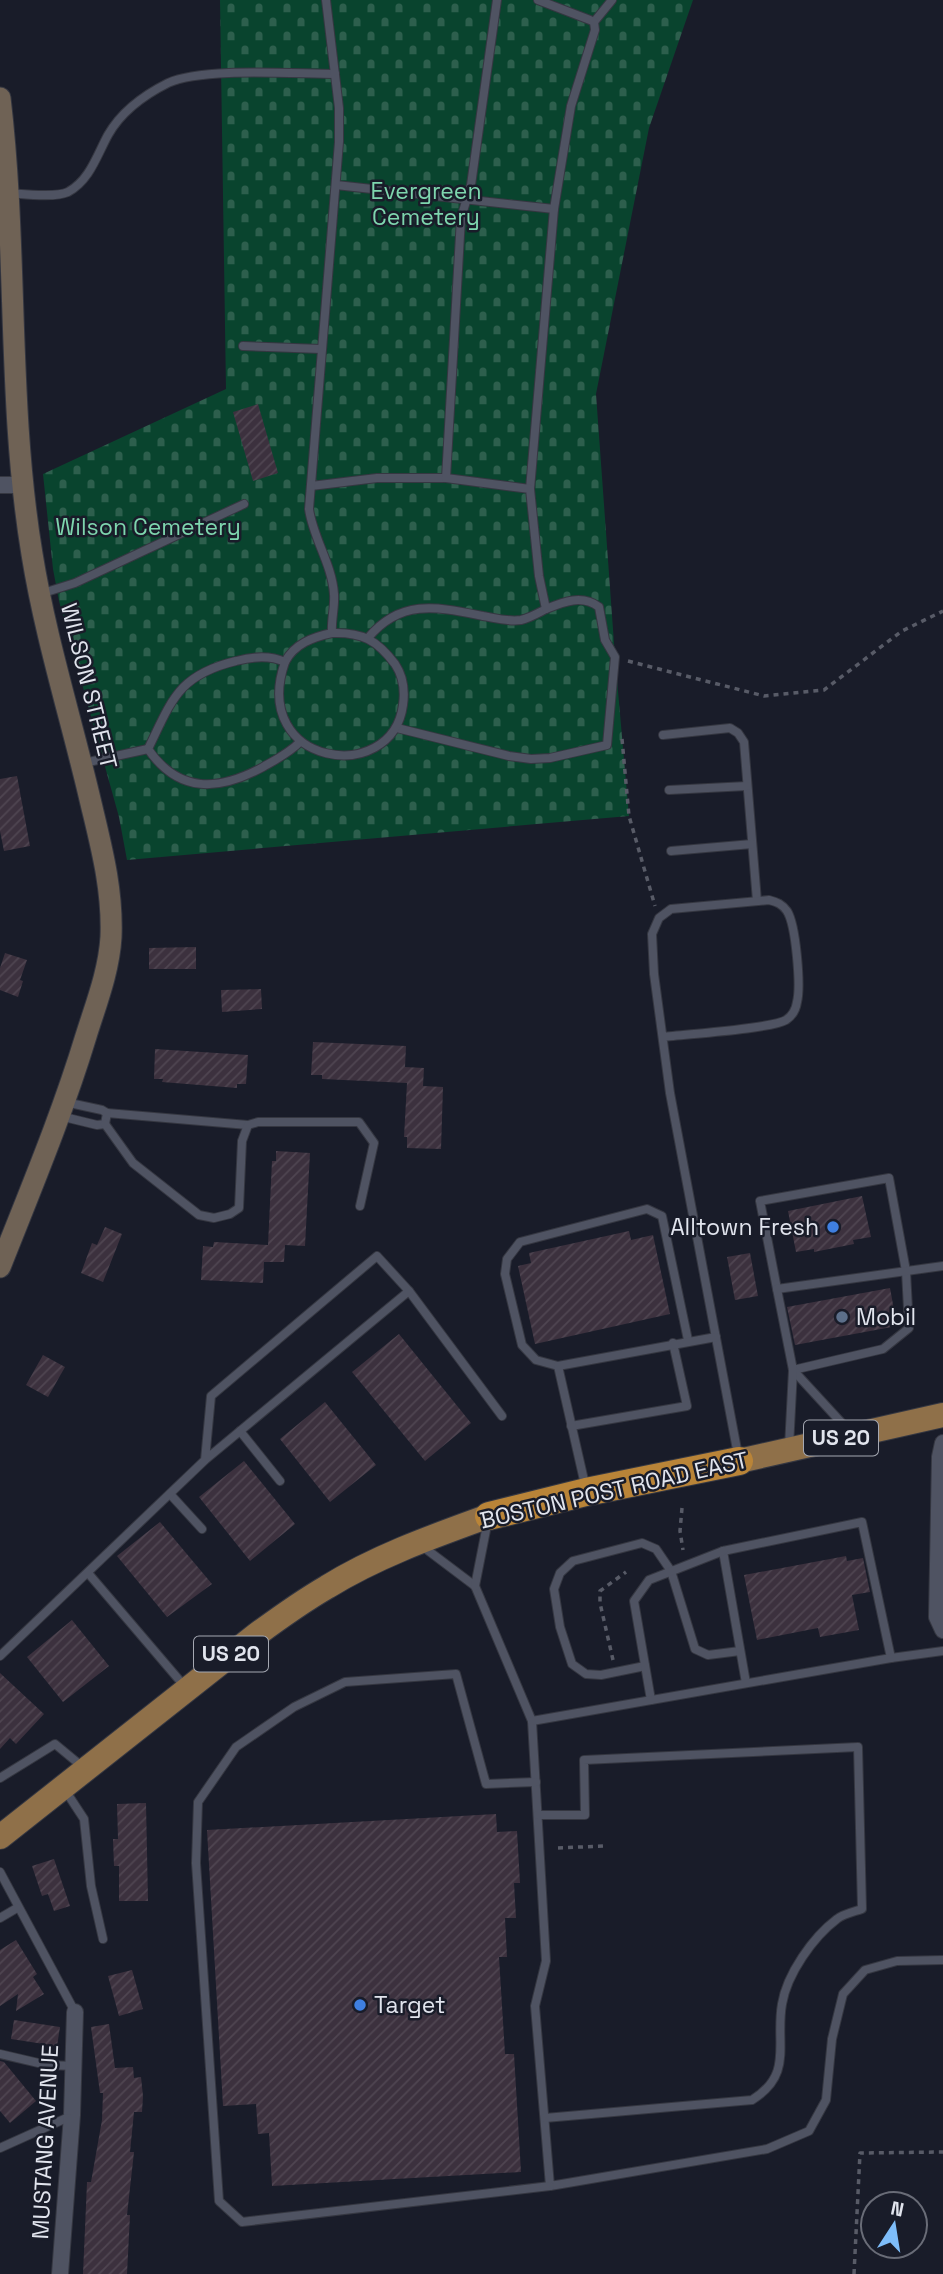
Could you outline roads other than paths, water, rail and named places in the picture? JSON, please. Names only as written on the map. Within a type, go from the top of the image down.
[{"type":"highway","name":"BOSTON POST ROAD EAST","points":[[489,1516],[586,1492],[739,1461]]},
{"type":"main road","name":"BOSTON POST ROAD EAST","points":[[739,1461],[943,1415]]},
{"type":"main road","name":"BOSTON POST ROAD EAST","points":[[0,1837],[256,1635],[329,1585],[418,1543],[489,1516]]},
{"type":"street","name":"WILSON STREET","points":[[0,98],[9,193],[24,485],[32,554],[104,854],[110,896],[111,939],[104,980],[62,1109],[8,1227],[0,1267]]},
{"type":"street","points":[[0,485],[24,485]]},
{"type":"street","points":[[943,1443],[940,1457],[937,1617],[943,1630]]},
{"type":"street","name":"MUSTANG AVENUE","points":[[61,2274],[72,2115],[75,2012]]},
{"type":"lane","points":[[326,0],[339,120],[309,501],[310,516],[328,566],[334,594],[332,633]]},
{"type":"lane","points":[[446,478],[461,218],[480,127],[497,0]]},
{"type":"lane","points":[[538,0],[594,22]]},
{"type":"lane","points":[[546,609],[539,576],[530,489],[554,209],[571,106],[595,30],[594,22],[612,0]]},
{"type":"lane","points":[[9,193],[67,193],[93,168],[108,135],[120,118],[149,93],[172,82],[206,75],[335,74]]},
{"type":"lane","points":[[335,185],[554,209]]},
{"type":"lane","points":[[243,346],[321,349]]},
{"type":"lane","points":[[311,486],[377,478],[446,478],[530,489]]},
{"type":"lane","points":[[40,594],[75,583],[244,504]]},
{"type":"lane","points":[[368,638],[377,626],[410,609],[444,609],[508,620],[531,617],[572,600],[591,601],[599,607],[604,640],[615,657],[607,745],[531,760],[397,728]]},
{"type":"lane","points":[[347,632],[368,638],[389,656],[399,670],[403,685],[404,702],[397,728],[375,747],[351,754],[323,753],[300,742],[286,725],[280,706],[278,693],[285,662],[294,649],[319,636],[332,633],[347,632]]},
{"type":"lane","points":[[148,749],[175,696],[198,674],[239,660],[272,658],[285,662]]},
{"type":"lane","points":[[663,735],[730,728],[738,733],[744,742],[757,901]]},
{"type":"lane","points":[[148,749],[163,769],[197,784],[211,784],[248,775],[289,752],[300,742]]},
{"type":"lane","points":[[81,764],[148,749]]},
{"type":"lane","points":[[669,790],[747,786]]},
{"type":"lane","points":[[671,851],[752,844]]},
{"type":"lane","points":[[663,1037],[773,1024],[790,1017],[798,994],[794,935],[791,919],[779,902],[757,901],[676,908],[659,918],[652,934],[652,944],[663,1037],[670,1093],[739,1461]]},
{"type":"lane","points":[[62,1109],[102,1110],[107,1113],[248,1125],[258,1122],[359,1122],[374,1143],[360,1206]]},
{"type":"lane","points":[[62,1109],[97,1125],[106,1124]]},
{"type":"lane","points":[[107,1113],[106,1124],[133,1163],[199,1215],[214,1218],[230,1214],[239,1208],[242,1141],[248,1125]]},
{"type":"lane","points":[[788,1450],[793,1370],[760,1201],[889,1178],[906,1271],[909,1328],[883,1349],[793,1370]]},
{"type":"lane","points":[[688,1340],[662,1216],[648,1209],[520,1242],[507,1259],[505,1274],[522,1345],[536,1360],[558,1366],[688,1340],[716,1337]]},
{"type":"lane","points":[[205,1460],[211,1396],[377,1256],[410,1291],[502,1416]]},
{"type":"lane","points":[[777,1289],[943,1266]]},
{"type":"lane","points":[[0,1656],[205,1460],[410,1291]]},
{"type":"lane","points":[[571,1426],[687,1406],[673,1343]]},
{"type":"lane","points":[[558,1366],[586,1492]]},
{"type":"lane","points":[[793,1370],[853,1436]]},
{"type":"lane","points":[[240,1431],[280,1481]]},
{"type":"lane","points":[[170,1494],[202,1530]]},
{"type":"lane","points":[[475,1586],[489,1516]]},
{"type":"lane","points":[[651,1700],[634,1601],[649,1580],[723,1551],[862,1522],[891,1658]]},
{"type":"lane","points":[[418,1543],[475,1586],[532,1721],[546,1961],[535,2006],[550,2186]]},
{"type":"lane","points":[[645,1667],[601,1675],[586,1674],[572,1664],[560,1627],[554,1589],[560,1573],[573,1561],[642,1543],[656,1549],[671,1570],[695,1649],[708,1656],[740,1651]]},
{"type":"lane","points":[[723,1551],[746,1683]]},
{"type":"lane","points":[[88,1573],[187,1690]]},
{"type":"lane","points":[[532,1721],[943,1651]]},
{"type":"lane","points":[[536,1782],[486,1784],[456,1674],[345,1682],[294,1707],[236,1746],[198,1802],[196,1863],[219,2201],[242,2222],[550,2186],[767,2149],[809,2131],[825,2100],[832,2039],[843,1994],[865,1970],[897,1961],[943,1960]]},
{"type":"lane","points":[[0,1778],[55,1744],[86,1770]]},
{"type":"lane","points":[[538,1815],[585,1815],[583,1760],[858,1747],[862,1909],[839,1917],[809,1945],[797,1967],[782,2002],[779,2068],[769,2090],[752,2101],[545,2118]]},
{"type":"lane","points":[[63,1788],[83,1819],[90,1886],[103,1939]]},
{"type":"lane","points":[[0,1872],[75,2012]]},
{"type":"lane","points":[[0,1918],[17,1908]]},
{"type":"lane","points":[[0,2054],[47,2065],[74,2066]]},
{"type":"lane","points":[[0,2148],[72,2115]]},
{"type":"place","name":"Alltown Fresh","points":[[833,1227]]},
{"type":"place","name":"Mobil","points":[[842,1317]]},
{"type":"place","name":"Target","points":[[360,2005]]},
{"type":"park label","name":"Evergreen Cemetery","points":[[426,204]]},
{"type":"park label","name":"Wilson Cemetery","points":[[148,527]]}]
